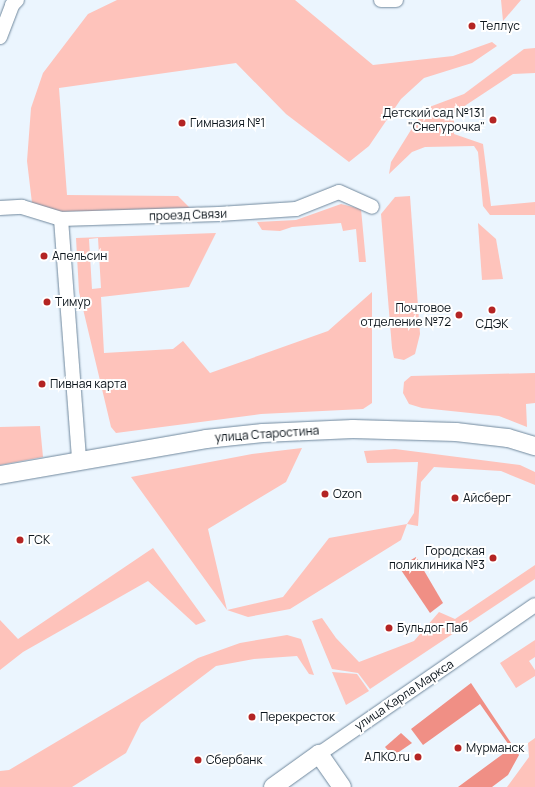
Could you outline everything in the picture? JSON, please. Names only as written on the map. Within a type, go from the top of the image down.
[{"type":"main road","name":"улица Старостина","points":[[0,474],[235,435],[353,429],[475,434],[508,438],[535,446]]},
{"type":"main road","name":"улица Карла Маркса","points":[[273,787],[319,754]]},
{"type":"main road","points":[[319,754],[342,787]]},
{"type":"street","points":[[0,37],[12,5],[17,0]]},
{"type":"street","points":[[381,0],[396,0]]},
{"type":"street","name":"проезд Связи","points":[[0,208],[22,207],[61,219],[296,209],[339,192],[372,206]]},
{"type":"street","points":[[61,219],[79,460]]},
{"type":"street","name":"улица Карла Маркса","points":[[319,754],[535,605]]},
{"type":"shaded area","points":[[117,0],[295,0],[373,65],[453,56],[492,42],[497,46],[472,63],[424,78],[401,99],[369,146],[349,162],[286,114],[236,63],[59,88],[67,195],[178,196],[190,208],[60,212],[32,203],[27,161],[31,108],[43,73],[88,14]]},
{"type":"shaded area","points":[[501,0],[521,0],[503,21]]},
{"type":"shaded area","points":[[535,48],[535,73],[513,74],[454,113],[454,134],[483,144],[491,206],[535,202],[535,215],[490,215],[483,206],[478,152],[474,146],[425,147],[412,152],[389,174],[391,162],[424,109],[464,94],[524,49]]},
{"type":"shaded area","points":[[410,196],[420,334],[415,354],[404,360],[394,358],[392,348],[381,214],[395,197]]},
{"type":"shaded area","points":[[341,204],[361,209],[366,262],[359,262],[356,229],[343,231],[341,223],[292,227],[280,231],[262,230],[257,222],[296,220]]},
{"type":"shaded area","points":[[478,223],[496,239],[503,279],[482,280]]},
{"type":"shaded area","points":[[216,233],[189,287],[101,297],[104,353],[173,349],[183,341],[210,373],[328,331],[372,292],[372,403],[363,409],[261,414],[116,433],[111,427],[79,292],[76,238]],"holes":[[[98,238],[101,288],[92,289],[89,239]]]},
{"type":"shaded area","points":[[535,373],[535,403],[526,404],[527,427],[499,416],[422,408],[409,404],[403,393],[404,382],[411,376]]},
{"type":"shaded area","points":[[40,426],[43,457],[0,465],[0,427]]},
{"type":"shaded area","points":[[302,448],[286,482],[208,529],[227,610],[131,477],[252,454]]},
{"type":"shaded area","points":[[395,449],[520,465],[535,472],[535,485],[501,471],[434,467],[421,482],[418,526],[407,524],[414,513],[418,462],[367,463],[364,451]]},
{"type":"shaded area","points":[[407,524],[401,540],[290,609],[248,617],[227,610],[283,597],[329,538]]},
{"type":"shaded area","points":[[153,548],[206,621],[196,625],[148,581],[23,652],[0,670],[0,620],[18,639]]},
{"type":"shaded area","points":[[416,557],[443,603],[430,613],[399,567]]},
{"type":"shaded area","points":[[535,565],[535,579],[370,689],[358,673],[332,669],[312,621],[322,618],[336,638],[359,662],[414,641],[439,612],[455,619]]},
{"type":"shaded area","points":[[287,635],[301,639],[314,675],[309,674],[297,656],[254,659],[216,666],[141,723],[126,753],[72,787],[0,787],[0,771],[9,770],[198,658],[240,643]]},
{"type":"shaded area","points":[[535,640],[535,657],[529,661],[535,670],[535,676],[516,688],[500,663]]},
{"type":"shaded area","points":[[332,672],[357,674],[369,691],[346,705]]},
{"type":"shaded area","points":[[471,683],[519,755],[508,775],[492,787],[458,787],[511,748],[480,704],[423,745],[411,729]]},
{"type":"shaded area","points":[[401,733],[412,743],[393,756],[385,747]]},
{"type":"shaded area","points":[[535,738],[535,787],[507,787],[529,757],[528,743]]},
{"type":"place","name":"Теллус","points":[[472,26]]},
{"type":"place","name":"Детский сад №131 \"Снегурочка\"","points":[[493,120]]},
{"type":"place","name":"Гимназия №1","points":[[182,123]]},
{"type":"place","name":"Апельсин","points":[[44,256]]},
{"type":"place","name":"Тимур","points":[[47,302]]},
{"type":"place","name":"СДЭК","points":[[492,310]]},
{"type":"place","name":"Почтовое отделение №72","points":[[459,315]]},
{"type":"place","name":"Пивная карта","points":[[42,384]]},
{"type":"place","name":"Ozon","points":[[325,494]]},
{"type":"place","name":"Айсберг","points":[[455,498]]},
{"type":"place","name":"ГСК","points":[[20,540]]},
{"type":"place","name":"Городская поликлиника №3","points":[[493,558]]},
{"type":"place","name":"Бульдог Паб","points":[[389,628]]},
{"type":"place","name":"Перекресток","points":[[252,717]]},
{"type":"place","name":"Мурманск","points":[[458,748]]},
{"type":"place","name":"АЛКО.ru","points":[[418,757]]},
{"type":"place","name":"Сбербанк","points":[[198,760]]}]
